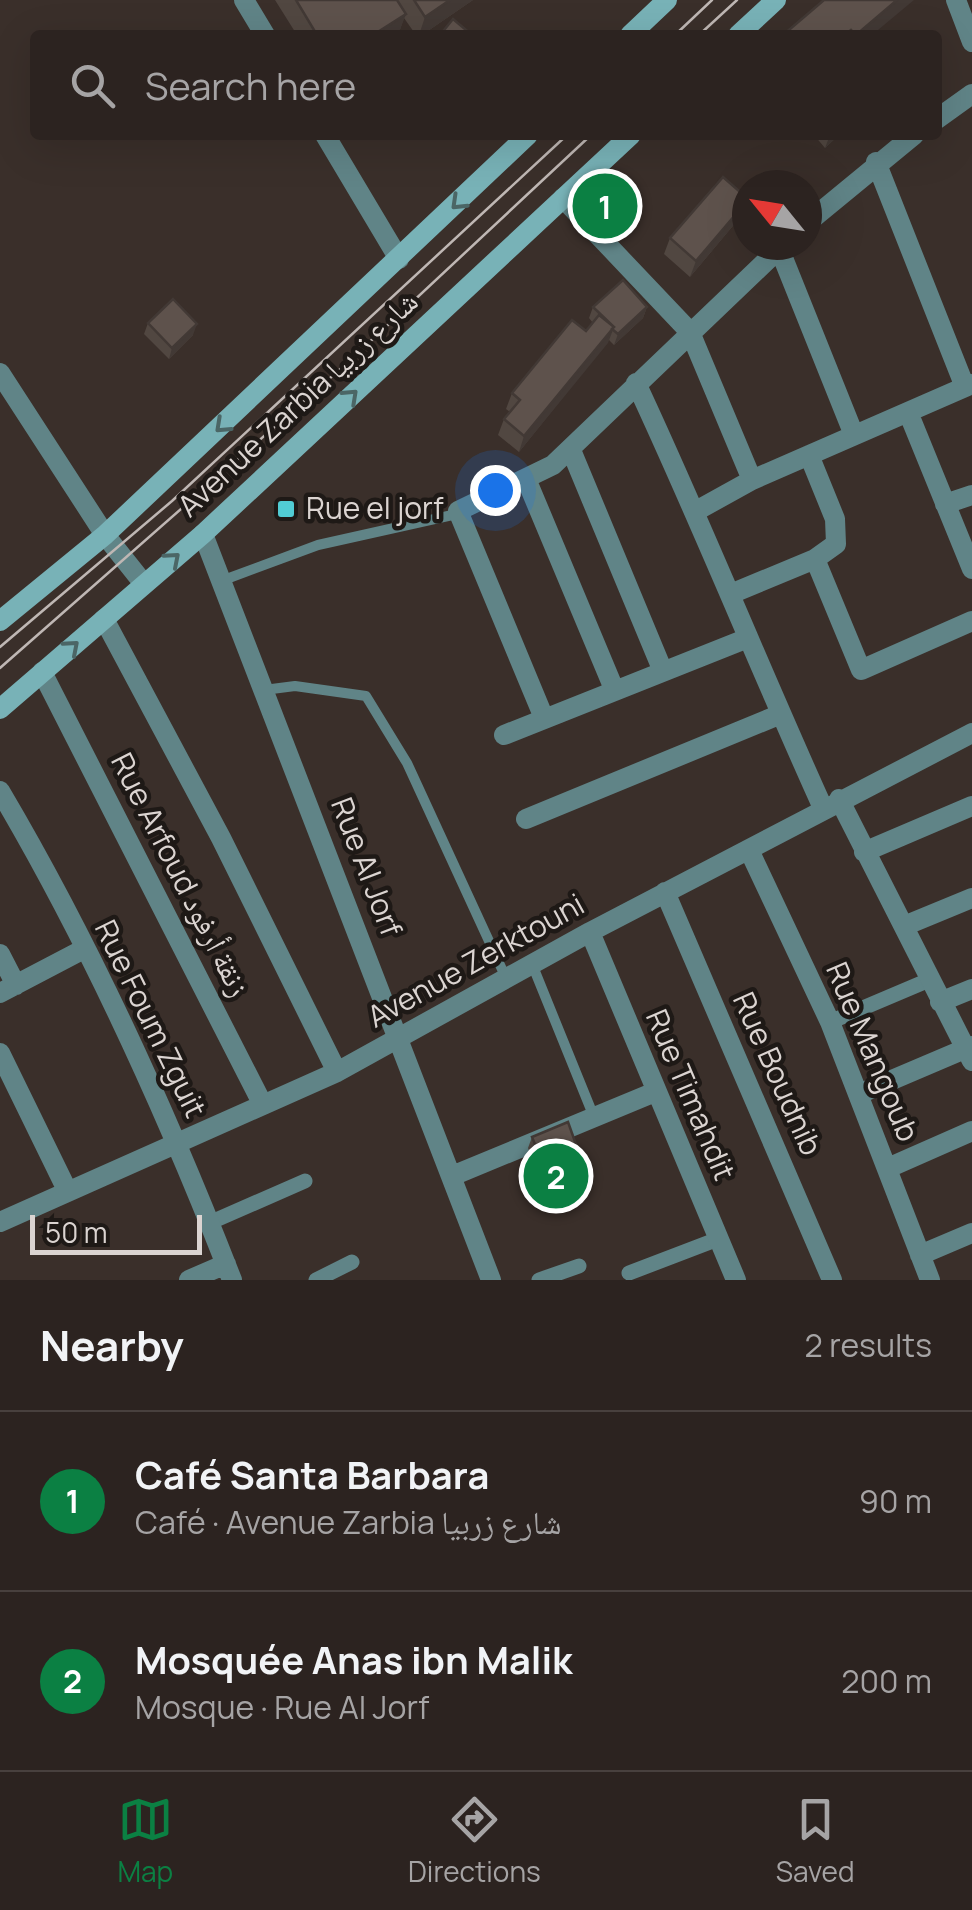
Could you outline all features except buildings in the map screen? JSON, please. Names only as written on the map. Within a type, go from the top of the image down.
[{"type":"main road","points":[[635,30],[667,0]]},
{"type":"main road","points":[[743,30],[776,0]]},
{"type":"main road","name":"Avenue Zarbia شارع زربيا","points":[[0,620],[105,535],[523,140]]},
{"type":"main road","name":"Avenue Zarbia شارع زربيا","points":[[0,709],[203,534],[626,140]]},
{"type":"street","points":[[244,0],[262,30]]},
{"type":"street","points":[[956,0],[972,42]]},
{"type":"street","points":[[942,115],[972,94]]},
{"type":"street","points":[[328,140],[399,260]]},
{"type":"street","points":[[822,211],[907,140]]},
{"type":"street","points":[[696,511],[752,480],[969,385],[876,162]]},
{"type":"street","points":[[562,198],[690,332],[752,480]]},
{"type":"street","points":[[544,718],[457,514],[526,481],[570,450],[766,260]]},
{"type":"street","points":[[786,260],[854,435]]},
{"type":"street","points":[[0,373],[105,535],[144,584]]},
{"type":"street","points":[[636,383],[733,594],[781,714],[831,804],[864,852],[940,1002],[970,1052],[858,1094]]},
{"type":"street","points":[[908,412],[972,569]]},
{"type":"street","points":[[570,450],[662,669]]},
{"type":"street","points":[[733,594],[831,551],[838,531],[809,455]]},
{"type":"street","points":[[526,481],[614,689]]},
{"type":"street","points":[[946,504],[972,495]]},
{"type":"street","name":"Rue Al Jorf","points":[[203,534],[491,1280]]},
{"type":"street","points":[[815,559],[860,670],[972,621]]},
{"type":"street","points":[[104,619],[221,838],[336,1072]]},
{"type":"street","points":[[504,735],[748,638]]},
{"type":"street","name":"Rue Arfoud زنقة أرفود","points":[[42,672],[262,1106]]},
{"type":"street","points":[[526,819],[781,714]]},
{"type":"street","name":"Avenue Zerktouni","points":[[0,1222],[336,1072],[665,892],[972,733]]},
{"type":"street","name":"Rue Foum Zguit","points":[[0,791],[84,949],[177,1143],[229,1272]]},
{"type":"street","points":[[864,852],[972,806]]},
{"type":"street","name":"Rue Mangoub","points":[[749,850],[830,1022],[930,1280]]},
{"type":"street","name":"Rue Boudnib","points":[[665,892],[832,1280]]},
{"type":"street","points":[[904,926],[972,898]]},
{"type":"street","name":"Rue Timahdit","points":[[590,932],[736,1280]]},
{"type":"street","points":[[0,954],[8,989],[84,949]]},
{"type":"street","points":[[830,1022],[929,980]]},
{"type":"street","points":[[940,1002],[972,988]]},
{"type":"street","points":[[0,1054],[67,1190]]},
{"type":"street","points":[[452,1176],[655,1092]]},
{"type":"street","points":[[888,1168],[972,1131]]},
{"type":"street","points":[[208,1223],[304,1181]]},
{"type":"street","points":[[920,1254],[972,1232]]},
{"type":"street","points":[[629,1273],[718,1239]]},
{"type":"street","points":[[316,1280],[352,1262]]},
{"type":"street","points":[[539,1280],[578,1266]]},
{"type":"street","points":[[190,1280],[229,1272]]},
{"type":"lane","points":[[221,581],[318,544],[457,514]]},
{"type":"lane","points":[[264,690],[295,686],[366,696],[407,764],[506,978]]},
{"type":"lane","points":[[532,964],[594,1117]]},
{"type":"tram line","points":[[680,30],[712,0]]},
{"type":"tram line","points":[[704,30],[737,0]]},
{"type":"tram line","points":[[0,647],[172,501],[562,140]]},
{"type":"tram line","points":[[0,668],[346,364],[586,140]]},
{"type":"place","name":"Café Santa Barbara","points":[[605,206]]},
{"type":"place","name":"Rue el jorf","points":[[286,509]]},
{"type":"place","name":"Mosquée Anas ibn Malik","points":[[556,1176]]}]
